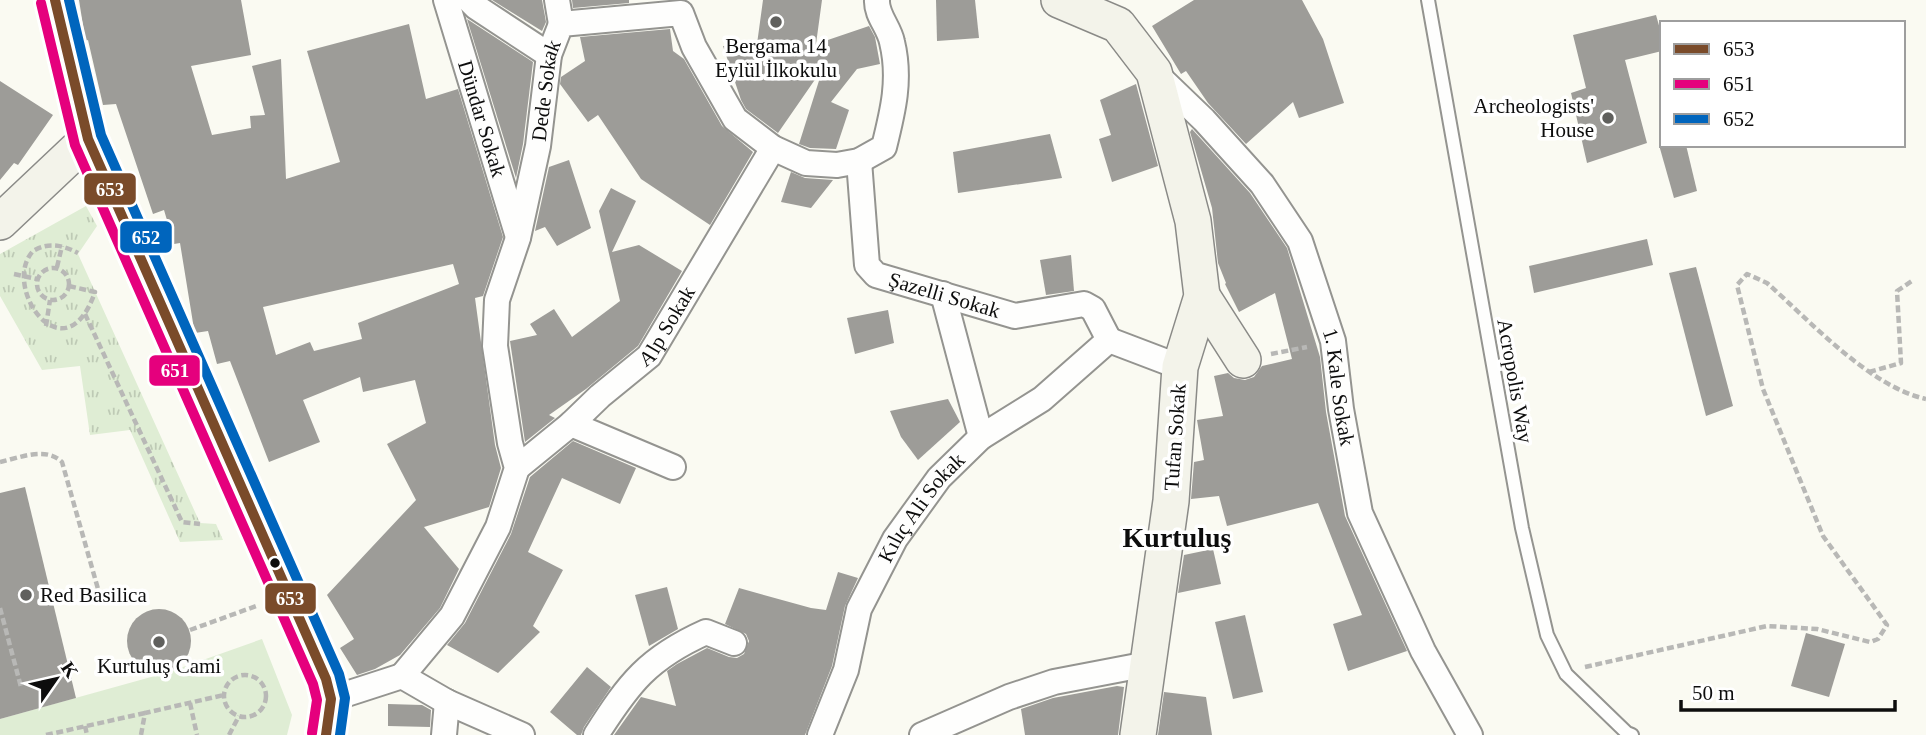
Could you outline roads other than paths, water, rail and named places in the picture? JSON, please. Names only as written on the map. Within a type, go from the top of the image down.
[{"type":"main road","points":[[55,0],[88,139],[318,659],[331,699],[326,735]]},
{"type":"main road","name":"Tufan Sokak","points":[[1059,0],[1118,25],[1154,72],[1193,221],[1202,296],[1180,367],[1171,501],[1138,735]]},
{"type":"main road","points":[[0,222],[88,139]]},
{"type":"main road","name":"Tufan Sokak","points":[[1202,296],[1243,360]]},
{"type":"street","name":"Dündar Sokak","points":[[446,0],[518,238]]},
{"type":"street","points":[[469,0],[549,54]]},
{"type":"street","points":[[859,161],[884,147],[897,96],[892,41],[877,7],[877,0]]},
{"type":"street","name":"Dede Sokak","points":[[517,468],[510,443],[495,346],[497,300],[518,238],[538,146],[549,54],[559,12],[642,15],[681,13],[694,47],[735,119],[773,148],[806,163],[837,165],[859,161]]},
{"type":"street","name":"1. Kale Sokak","points":[[1154,72],[1204,120],[1262,184],[1300,241],[1333,341],[1341,409],[1360,513],[1423,651],[1470,735]]},
{"type":"street","name":"Alp Sokak","points":[[517,468],[649,356],[773,148]]},
{"type":"street","name":"Şazelli Sokak","points":[[859,161],[867,265],[876,275],[1015,316],[1084,304],[1093,309],[1109,340]]},
{"type":"street","points":[[943,294],[981,437]]},
{"type":"street","points":[[1109,340],[1180,367]]},
{"type":"street","name":"Kılıç Ali Sokak","points":[[820,735],[846,670],[859,609],[895,539],[939,478],[981,437],[1042,399],[1109,340]]},
{"type":"street","points":[[571,424],[673,467]]},
{"type":"street","points":[[331,699],[402,676],[452,616],[498,527],[517,468]]},
{"type":"street","points":[[596,735],[636,678],[671,648],[706,632],[734,643]]},
{"type":"street","points":[[922,735],[1009,697],[1054,682],[1148,664]]},
{"type":"street","points":[[402,676],[447,702],[523,735]]},
{"type":"street","points":[[444,735],[447,702]]},
{"type":"lane","name":"Acropolis Way","points":[[1428,0],[1522,528],[1547,635],[1566,674],[1632,735]]},
{"type":"place","name":"Bergama 14 Eylül İlkokulu","points":[[776,22]]},
{"type":"place","name":"Archeologists' House","points":[[1608,118]]},
{"type":"place","name":"Red Basilica","points":[[26,595]]},
{"type":"place","name":"Kurtuluş Cami","points":[[159,642]]},
{"type":"district","name":"Kurtuluş","points":[[1177,537]]}]
